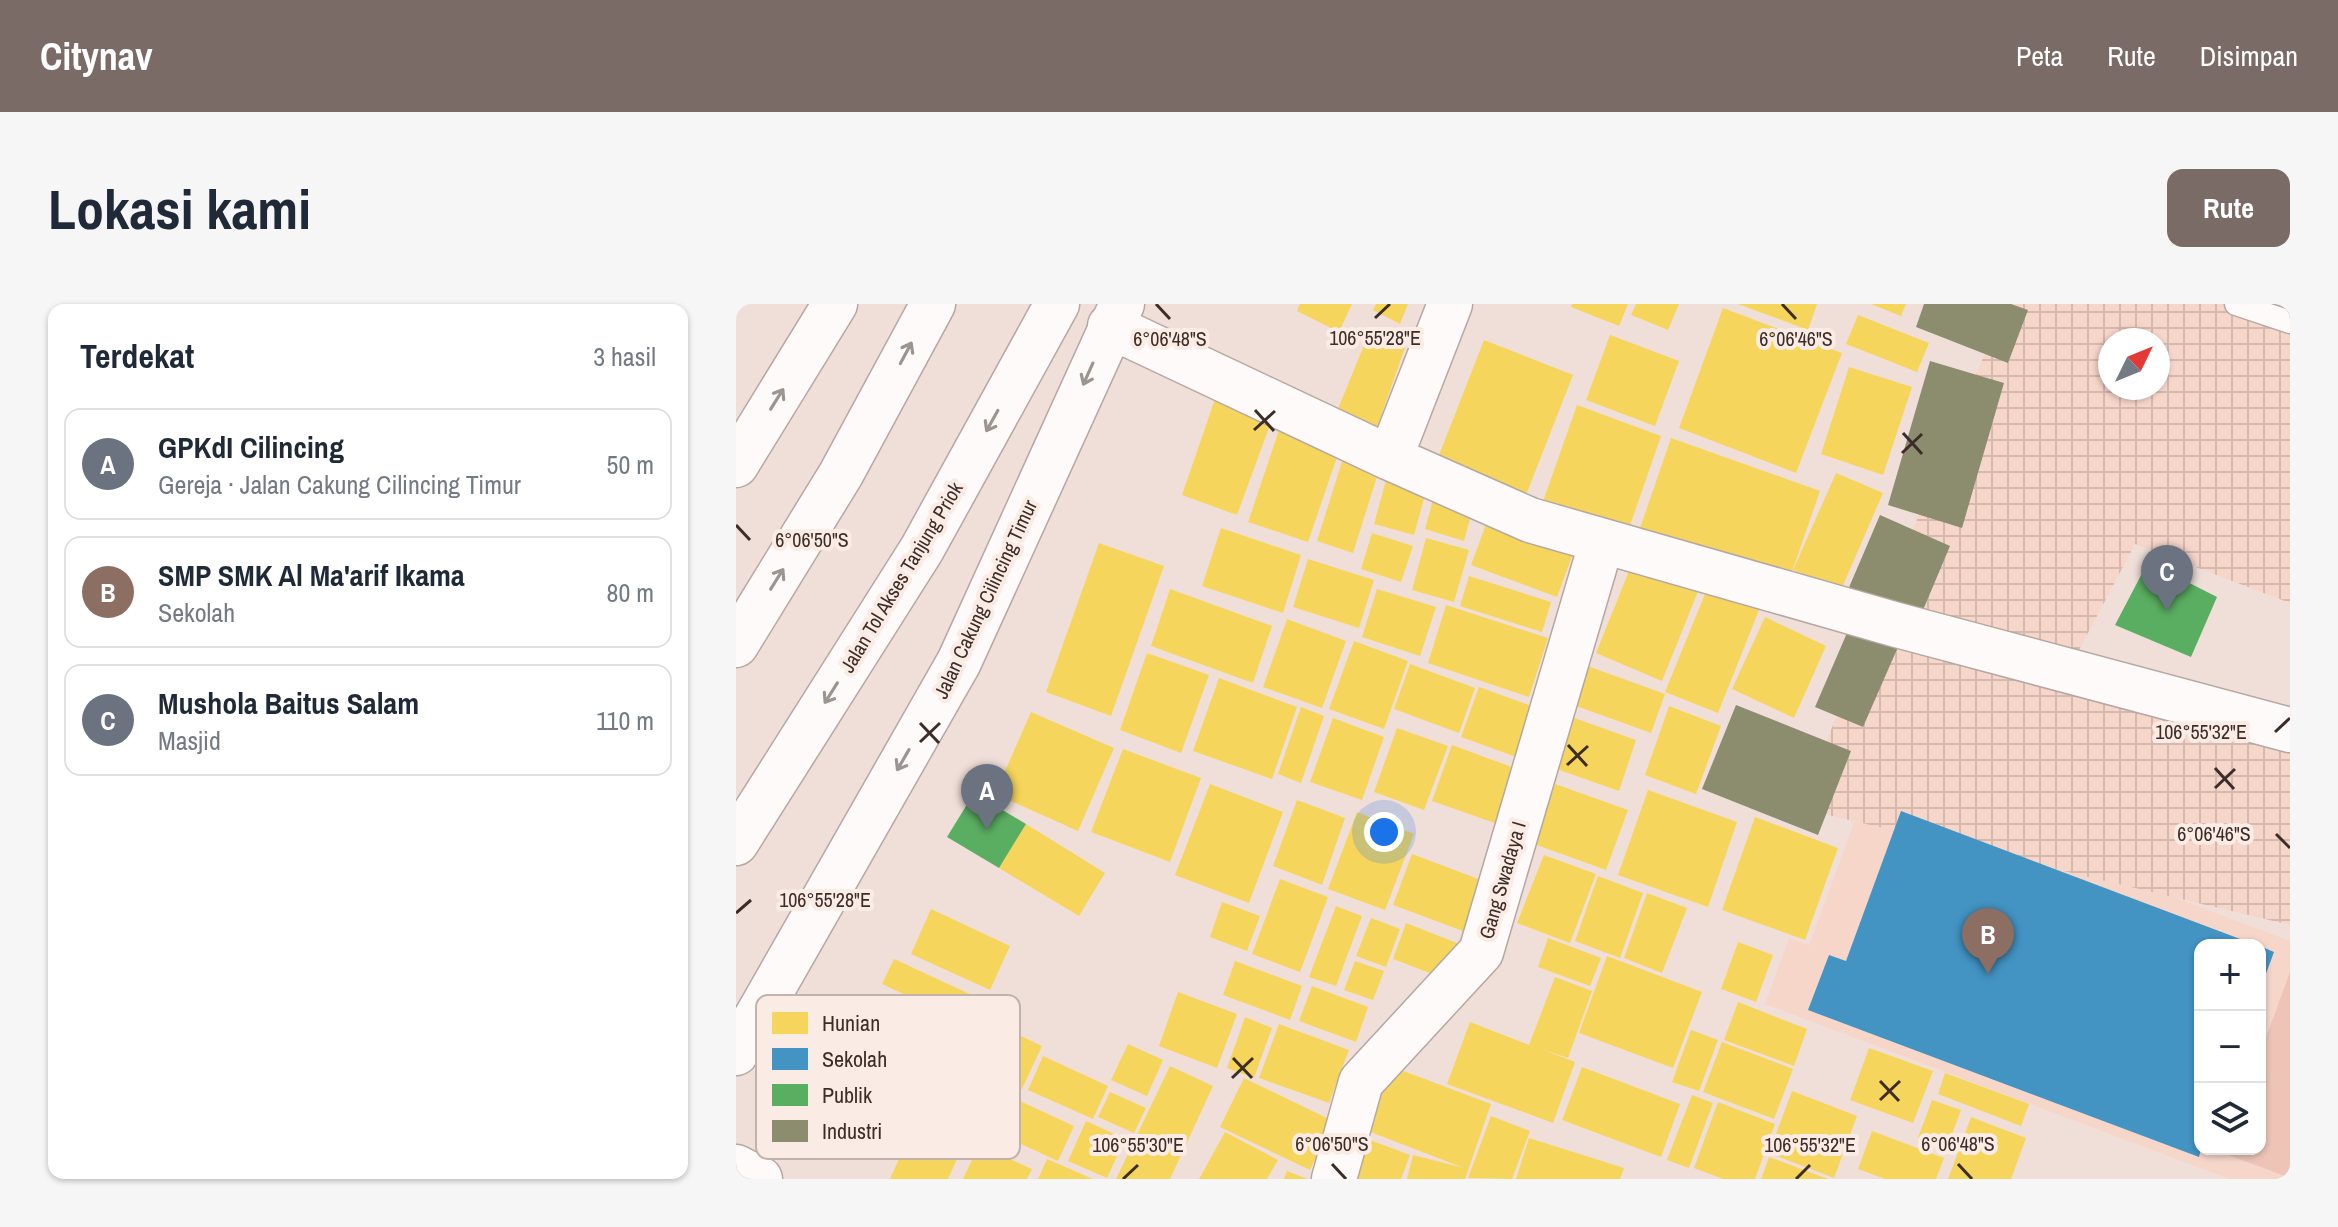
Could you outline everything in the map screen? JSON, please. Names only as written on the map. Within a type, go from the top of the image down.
[{"type":"main road","points":[[736,465],[835,304]]},
{"type":"main road","points":[[736,645],[841,474],[933,304]]},
{"type":"main road","name":"Jalan Tol Akses Tanjung Priok","points":[[736,843],[922,549],[1057,304]]},
{"type":"main road","points":[[1390,458],[1450,304]]},
{"type":"main road","points":[[1116,315],[1390,458],[1530,520],[1897,625],[2290,730]]},
{"type":"main road","name":"Jalan Cakung Cilincing Timur","points":[[769,995],[959,662],[1116,315]]},
{"type":"main road","name":"Gang Swadaya I","points":[[1334,1179],[1361,1082],[1481,952],[1602,541]]},
{"type":"main road","name":"Jalan Cakung Cilincing Timur","points":[[736,1053],[756,1018]]},
{"type":"main road","points":[[736,1167],[760,1179]]},
{"type":"lane","points":[[2236,304],[2290,322]]},
{"type":"shaded area","points":[[2005,304],[2290,304],[2290,603],[2135,544],[2078,652],[2290,713],[2290,925],[1799,808]]},
{"type":"shaded area","points":[[1869,782],[2290,941],[2290,1179],[2229,1179],[1765,1004],[1789,938],[1809,945]]},
{"type":"shaded area","points":[[2290,972],[2290,1178],[2228,1155],[2266,1155],[2266,1038]]},
{"type":"building: Hunian","points":[[1300,304],[1352,304],[1339,332],[1297,311]]},
{"type":"building: Hunian","points":[[1376,304],[1408,304],[1400,324],[1373,310]]},
{"type":"building: Hunian","points":[[1572,304],[1628,304],[1619,326],[1571,307]]},
{"type":"building: Hunian","points":[[1636,304],[1679,304],[1668,330],[1631,315]]},
{"type":"building: Hunian","points":[[1738,304],[1817,304],[1808,330]]},
{"type":"building: Hunian","points":[[1871,304],[1906,304],[1901,316]]},
{"type":"building: Hunian","points":[[1723,308],[1842,353],[1796,473],[1679,428]]},
{"type":"building: Hunian","points":[[1858,315],[1929,343],[1917,372],[1846,344]]},
{"type":"building: Hunian","points":[[1371,328],[1407,342],[1374,436],[1333,421]]},
{"type":"building: Hunian","points":[[1610,335],[1679,361],[1655,426],[1586,400]]},
{"type":"building: Hunian","points":[[1484,340],[1573,375],[1521,508],[1432,473]]},
{"type":"building: Hunian","points":[[1849,367],[1912,387],[1883,475],[1821,454]]},
{"type":"building: Hunian","points":[[1217,393],[1274,414],[1237,515],[1182,495]]},
{"type":"building: Hunian","points":[[1577,405],[1661,436],[1625,540],[1540,510]]},
{"type":"building: Hunian","points":[[1279,430],[1339,451],[1308,542],[1248,522]]},
{"type":"building: Hunian","points":[[1671,438],[1820,491],[1787,586],[1638,534]]},
{"type":"building: Hunian","points":[[1345,452],[1381,464],[1353,553],[1317,541]]},
{"type":"building: Hunian","points":[[1388,473],[1428,484],[1414,535],[1374,524]]},
{"type":"building: Hunian","points":[[1836,473],[1883,493],[1841,590],[1793,570]]},
{"type":"building: Hunian","points":[[1436,489],[1475,500],[1464,541],[1425,529]]},
{"type":"building: Hunian","points":[[1491,511],[1577,543],[1557,597],[1471,565]]},
{"type":"building: Hunian","points":[[1221,528],[1301,555],[1283,613],[1202,586]]},
{"type":"building: Hunian","points":[[1372,533],[1413,546],[1401,582],[1361,569]]},
{"type":"building: Hunian","points":[[1426,538],[1469,550],[1454,602],[1412,590]]},
{"type":"building: Hunian","points":[[1099,543],[1164,566],[1111,716],[1046,692]]},
{"type":"building: Hunian","points":[[1308,559],[1374,580],[1359,628],[1293,607]]},
{"type":"building: Hunian","points":[[1633,561],[1699,589],[1662,681],[1596,653]]},
{"type":"building: Hunian","points":[[1469,576],[1551,602],[1542,632],[1460,606]]},
{"type":"building: Hunian","points":[[1711,579],[1763,600],[1718,713],[1665,692]]},
{"type":"building: Hunian","points":[[1170,589],[1272,626],[1253,683],[1151,646]]},
{"type":"building: Hunian","points":[[1377,589],[1436,607],[1420,656],[1362,637]]},
{"type":"building: Hunian","points":[[1446,605],[1548,638],[1529,697],[1428,663]]},
{"type":"building: Hunian","points":[[1765,617],[1826,646],[1794,718],[1732,689]]},
{"type":"building: Hunian","points":[[1287,619],[1346,641],[1322,708],[1263,687]]},
{"type":"building: Hunian","points":[[1354,641],[1408,661],[1384,729],[1329,709]]},
{"type":"building: Hunian","points":[[1147,653],[1209,675],[1181,753],[1120,730]]},
{"type":"building: Hunian","points":[[1571,660],[1665,694],[1651,733],[1557,699]]},
{"type":"building: Hunian","points":[[1410,664],[1475,688],[1459,733],[1394,709]]},
{"type":"building: Hunian","points":[[1219,678],[1297,707],[1272,779],[1193,751]]},
{"type":"building: Hunian","points":[[1479,687],[1537,708],[1519,758],[1461,737]]},
{"type":"building: Hunian","points":[[1669,706],[1721,726],[1696,794],[1645,775]]},
{"type":"building: Hunian","points":[[1301,707],[1324,716],[1301,783],[1278,774]]},
{"type":"building: Hunian","points":[[1031,712],[1114,748],[1078,831],[995,794]]},
{"type":"building: Hunian","points":[[1563,714],[1636,740],[1619,791],[1545,765]]},
{"type":"building: Hunian","points":[[1333,718],[1384,737],[1362,800],[1310,782]]},
{"type":"building: Hunian","points":[[1397,728],[1448,746],[1424,810],[1374,792]]},
{"type":"building: Hunian","points":[[1452,745],[1528,773],[1509,828],[1432,801]]},
{"type":"building: Hunian","points":[[1123,749],[1201,778],[1170,862],[1091,832]]},
{"type":"building: Hunian","points":[[1210,784],[1283,812],[1249,903],[1175,875]]},
{"type":"building: Hunian","points":[[1555,784],[1628,810],[1606,870],[1534,844]]},
{"type":"building: Hunian","points":[[1648,790],[1737,822],[1708,907],[1618,875]]},
{"type":"building: Hunian","points":[[1297,800],[1345,818],[1322,885],[1273,866]]},
{"type":"building: Hunian","points":[[1357,812],[1414,834],[1385,910],[1328,889]]},
{"type":"building: Hunian","points":[[1755,817],[1838,848],[1805,940],[1722,910]]},
{"type":"building: Hunian","points":[[1026,824],[1105,873],[1079,916],[999,868]]},
{"type":"building: Hunian","points":[[1412,854],[1489,883],[1471,934],[1393,905]]},
{"type":"building: Hunian","points":[[1544,855],[1596,874],[1570,943],[1517,923]]},
{"type":"building: Hunian","points":[[1598,876],[1643,893],[1620,958],[1575,941]]},
{"type":"building: Hunian","points":[[1280,879],[1328,897],[1300,972],[1252,954]]},
{"type":"building: Hunian","points":[[1647,893],[1687,908],[1662,973],[1624,958]]},
{"type":"building: Hunian","points":[[1222,902],[1260,916],[1247,951],[1210,937]]},
{"type":"building: Hunian","points":[[1336,906],[1362,916],[1336,986],[1309,977]]},
{"type":"building: Hunian","points":[[931,909],[1010,946],[990,990],[911,954]]},
{"type":"building: Hunian","points":[[1371,918],[1400,929],[1386,967],[1356,956]]},
{"type":"building: Hunian","points":[[1406,923],[1462,945],[1448,980],[1393,959]]},
{"type":"building: Hunian","points":[[1548,938],[1601,958],[1590,986],[1538,967]]},
{"type":"building: Hunian","points":[[1738,942],[1773,955],[1756,1002],[1721,989]]},
{"type":"building: Hunian","points":[[1607,956],[1702,992],[1673,1068],[1579,1033]]},
{"type":"building: Hunian","points":[[894,959],[972,995],[906,995],[882,984]]},
{"type":"building: Hunian","points":[[1235,961],[1302,986],[1290,1020],[1223,995]]},
{"type":"building: Hunian","points":[[1355,961],[1384,971],[1373,1000],[1344,990]]},
{"type":"building: Hunian","points":[[1555,977],[1592,991],[1568,1058],[1541,1049],[1575,1062],[1553,1123],[1447,1084],[1470,1022],[1529,1045]]},
{"type":"building: Hunian","points":[[1312,986],[1368,1007],[1356,1042],[1299,1021]]},
{"type":"building: Hunian","points":[[1178,992],[1237,1014],[1217,1068],[1159,1046]]},
{"type":"building: Hunian","points":[[1738,1002],[1807,1029],[1794,1066],[1724,1040]]},
{"type":"building: Hunian","points":[[1245,1017],[1272,1028],[1254,1078],[1227,1068]]},
{"type":"building: Hunian","points":[[1279,1024],[1349,1050],[1329,1103],[1259,1078]]},
{"type":"building: Hunian","points":[[1691,1030],[1718,1040],[1699,1091],[1672,1082]]},
{"type":"building: Hunian","points":[[1020,1035],[1042,1046],[1020,1088]]},
{"type":"building: Hunian","points":[[1722,1042],[1793,1069],[1774,1119],[1703,1092]]},
{"type":"building: Hunian","points":[[1128,1044],[1163,1060],[1147,1096],[1111,1080]]},
{"type":"building: Hunian","points":[[1869,1048],[1933,1071],[1913,1123],[1850,1100]]},
{"type":"building: Hunian","points":[[1043,1056],[1108,1086],[1093,1119],[1028,1090]]},
{"type":"building: Hunian","points":[[1385,1064],[1491,1104],[1465,1179],[1407,1179],[1413,1155],[1464,1168],[1360,1128]]},
{"type":"building: Hunian","points":[[1170,1066],[1213,1086],[1170,1179],[1116,1179]]},
{"type":"building: Hunian","points":[[1582,1067],[1680,1104],[1661,1157],[1562,1120]]},
{"type":"building: Hunian","points":[[1945,1073],[2029,1104],[2021,1126],[1938,1094]]},
{"type":"building: Hunian","points":[[1244,1078],[1333,1121],[1310,1170],[1220,1127]]},
{"type":"building: Hunian","points":[[1792,1091],[1857,1116],[1834,1178],[1769,1153]]},
{"type":"building: Hunian","points":[[1110,1092],[1146,1108],[1134,1133],[1098,1117]]},
{"type":"building: Hunian","points":[[1692,1095],[1713,1103],[1689,1168],[1667,1160]]},
{"type":"building: Hunian","points":[[1932,1100],[1961,1110],[1947,1148],[1918,1138]]},
{"type":"building: Hunian","points":[[1020,1101],[1074,1126],[1058,1161],[1020,1143]]},
{"type":"building: Hunian","points":[[1718,1102],[1775,1124],[1755,1179],[1723,1179],[1694,1168]]},
{"type":"building: Hunian","points":[[1491,1116],[1530,1131],[1512,1179],[1468,1178]]},
{"type":"building: Hunian","points":[[1971,1117],[2026,1138],[2011,1179],[1948,1179]]},
{"type":"building: Hunian","points":[[1086,1121],[1125,1139],[1107,1178],[1068,1161]]},
{"type":"building: Hunian","points":[[1872,1131],[1944,1158],[1936,1179],[1885,1179],[1858,1169]]},
{"type":"building: Hunian","points":[[1225,1132],[1278,1160],[1267,1179],[1199,1179]]},
{"type":"building: Hunian","points":[[1362,1137],[1410,1155],[1401,1179],[1347,1179]]},
{"type":"building: Hunian","points":[[1529,1138],[1624,1168],[1620,1179],[1516,1179]]},
{"type":"building: Hunian","points":[[1769,1157],[1828,1179],[1761,1179]]},
{"type":"building: Hunian","points":[[899,1159],[957,1159],[948,1179],[890,1179]]},
{"type":"building: Hunian","points":[[972,1159],[1010,1159],[1032,1169],[1027,1179],[963,1179]]},
{"type":"building: Hunian","points":[[1047,1159],[1093,1179],[1038,1179]]},
{"type":"building: Hunian","points":[[1287,1171],[1308,1179],[1284,1179]]},
{"type":"building: Sekolah","points":[[1901,811],[2240,939],[2194,939],[2194,1155],[2199,1157],[1808,1010],[1829,955],[1846,961]]},
{"type":"building: Sekolah","points":[[2266,949],[2274,952],[2266,974]]},
{"type":"building: Publik","points":[[2148,562],[2217,597],[2191,657],[2115,625]]},
{"type":"building: Publik","points":[[974,793],[1026,824],[999,868],[947,837]]},
{"type":"building: Industri","points":[[1924,304],[2011,304],[2028,310],[2008,363],[1916,327]]},
{"type":"building: Industri","points":[[1930,361],[2004,383],[1962,528],[1888,505]]},
{"type":"building: Industri","points":[[1880,515],[1950,546],[1918,622],[1847,592]]},
{"type":"building: Industri","points":[[1850,626],[1898,647],[1863,727],[1815,707]]},
{"type":"building: Industri","points":[[1736,705],[1851,751],[1818,835],[1702,789]]},
{"type":"place","name":"Mushola Baitus Salam","points":[[2167,611]]},
{"type":"place","name":"GPKdI Cilincing","points":[[987,830]]},
{"type":"place","name":"SMP SMK Al Ma'arif Ikama","points":[[1988,974]]}]
